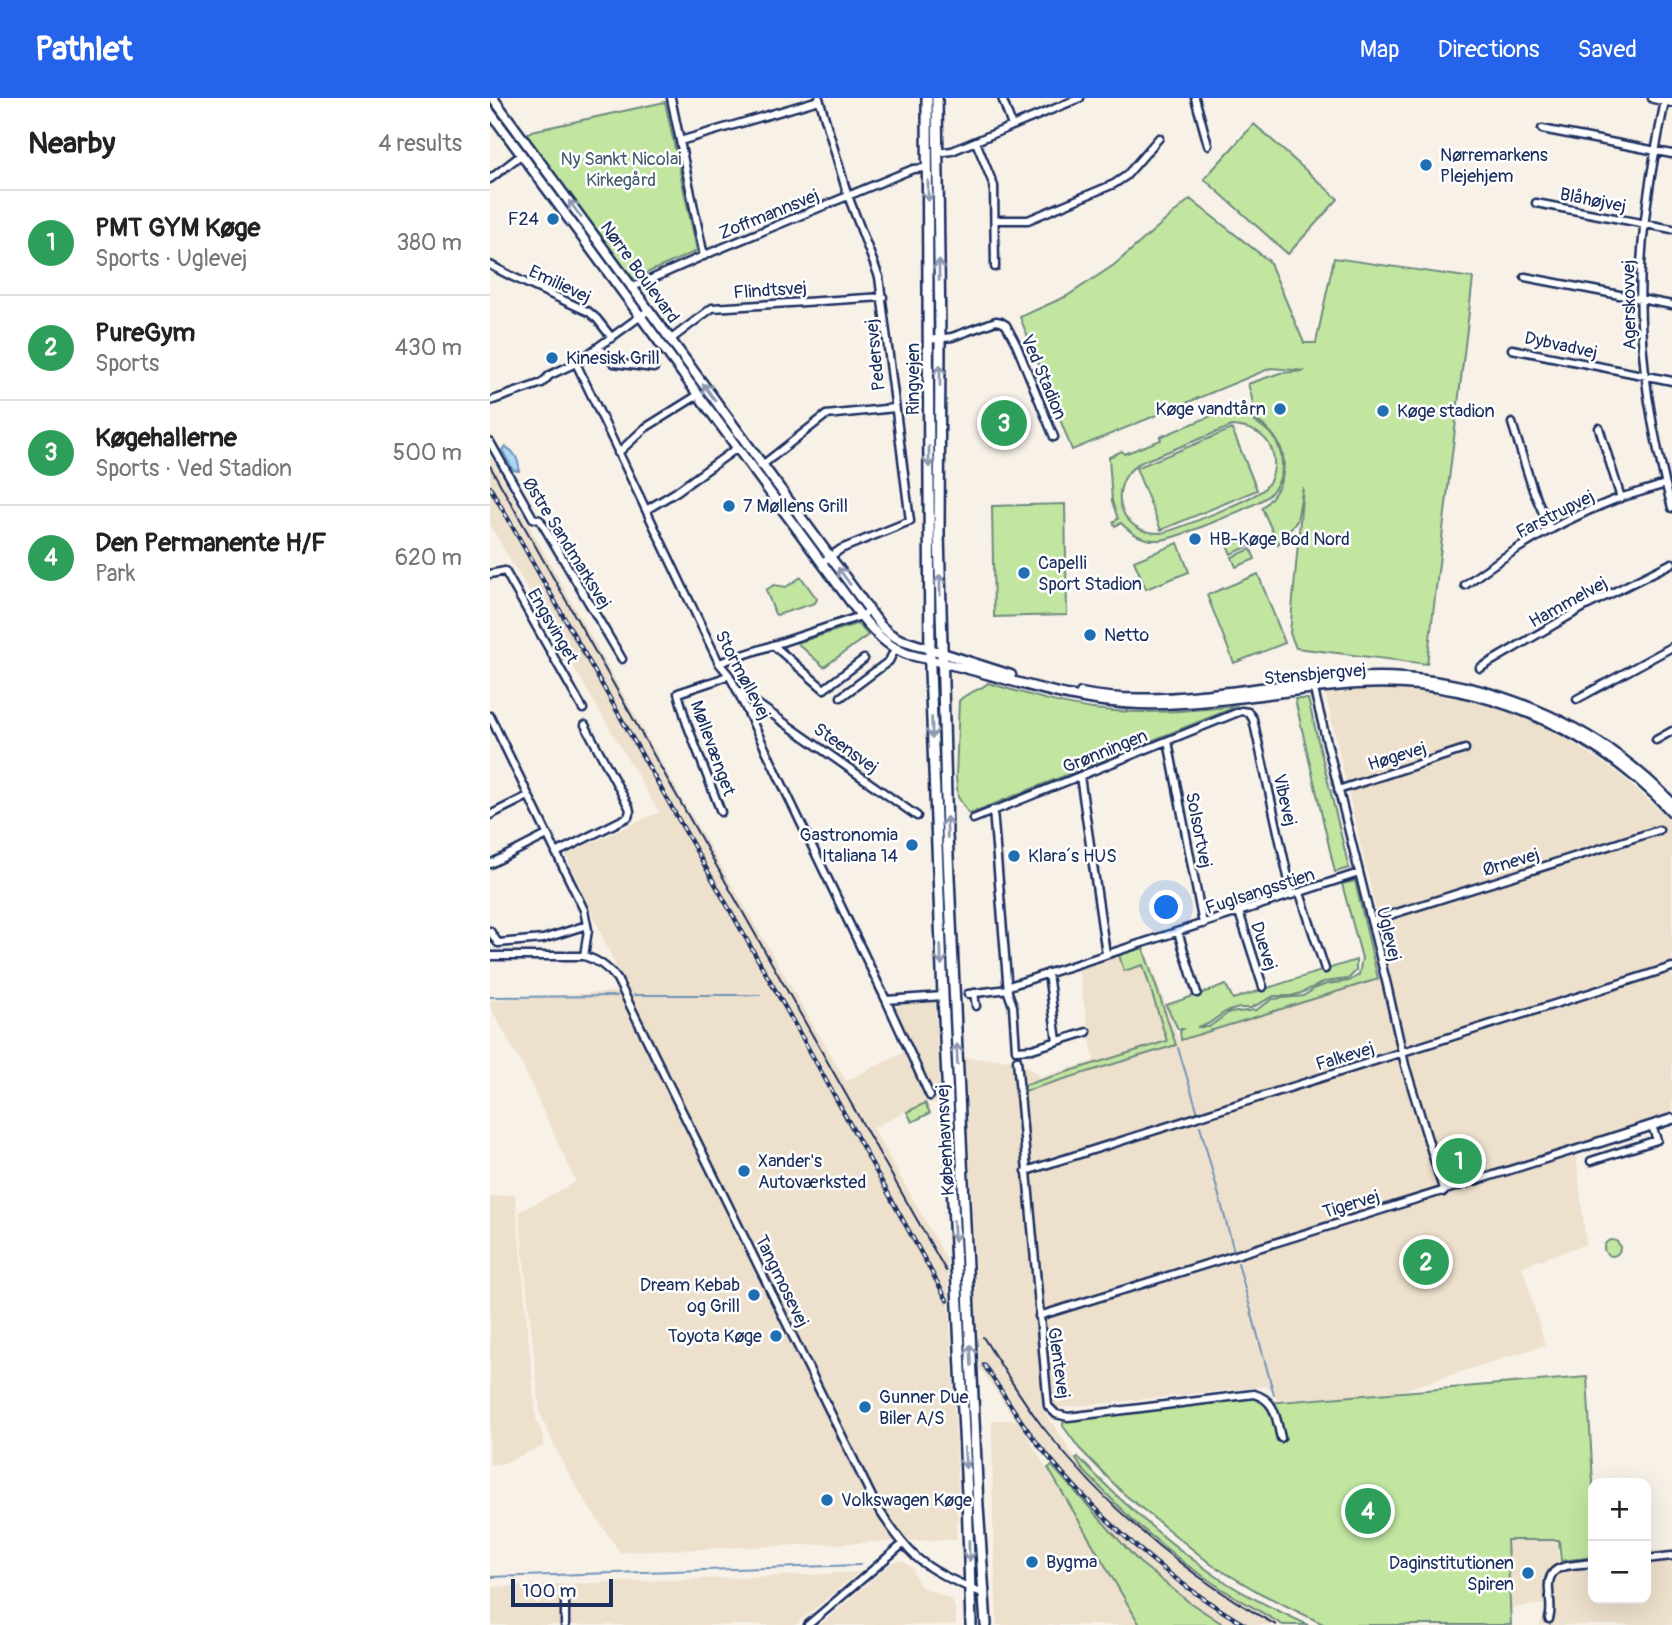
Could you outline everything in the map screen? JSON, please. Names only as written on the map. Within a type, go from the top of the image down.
[{"type":"main road","name":"Ringvejen","points":[[927,98],[930,654]]},
{"type":"main road","name":"Ringvejen","points":[[937,98],[942,658]]},
{"type":"main road","name":"Københavnsvej","points":[[930,654],[971,1625]]},
{"type":"main road","name":"Københavnsvej","points":[[942,658],[977,1492],[986,1625]]},
{"type":"street","points":[[671,98],[704,256]]},
{"type":"street","points":[[1002,98],[1012,126]]},
{"type":"street","points":[[937,153],[952,151],[976,142],[1080,98]]},
{"type":"street","points":[[1195,98],[1208,145]]},
{"type":"street","points":[[1653,98],[1669,102]]},
{"type":"street","points":[[680,141],[819,99]]},
{"type":"street","name":"Pedersvej","points":[[819,99],[848,196],[879,277],[910,521],[841,549],[821,563]]},
{"type":"street","points":[[490,113],[495,101]]},
{"type":"street","name":"Nørre Boulevard","points":[[495,101],[830,557],[881,639],[907,654],[930,654]]},
{"type":"street","name":"Agerskovvej","points":[[1669,102],[1655,151],[1644,224],[1640,299],[1641,341],[1655,442],[1672,508]]},
{"type":"street","name":"Nørre Boulevard","points":[[490,113],[821,563],[880,626],[930,654]]},
{"type":"street","points":[[1542,129],[1672,154]]},
{"type":"street","points":[[995,220],[1028,220],[1114,184],[1126,176],[1159,138]]},
{"type":"street","points":[[976,142],[994,186],[995,267]]},
{"type":"street","points":[[490,179],[521,155]]},
{"type":"street","name":"Zoffmannsvej","points":[[623,293],[848,196],[914,169],[928,168]]},
{"type":"street","name":"Blåhøjvej","points":[[1536,203],[1672,229]]},
{"type":"street","name":"Emilievej","points":[[490,265],[589,312],[612,338]]},
{"type":"street","points":[[1525,277],[1672,305]]},
{"type":"street","name":"Flindtsvej","points":[[670,340],[712,308],[883,297]]},
{"type":"street","points":[[490,401],[542,383],[550,375],[576,363],[649,310]]},
{"type":"street","name":"Ved Stadion","points":[[929,340],[961,334],[1001,321],[1016,344],[1054,438]]},
{"type":"street","points":[[599,347],[614,363],[654,368]]},
{"type":"street","name":"Dybvadvej","points":[[1512,349],[1672,381]]},
{"type":"street","name":"Stormøllevej","points":[[576,363],[719,663],[729,675],[749,713],[930,1096]]},
{"type":"street","points":[[618,453],[645,428],[698,395]]},
{"type":"street","points":[[754,471],[826,415],[895,408]]},
{"type":"street","points":[[1512,423],[1533,490],[1550,529]]},
{"type":"street","points":[[1599,428],[1621,498]]},
{"type":"street","name":"Østre Sandmarksvej","points":[[490,443],[533,518],[541,520],[622,659]]},
{"type":"street","points":[[646,510],[737,448]]},
{"type":"street","name":"Farstrupvej","points":[[1465,585],[1490,565],[1550,529],[1621,498],[1665,484]]},
{"type":"street","name":"Hammelvej","points":[[1480,668],[1586,606],[1672,563]]},
{"type":"street","name":"Engsvinget","points":[[490,574],[505,571],[583,709]]},
{"type":"street","points":[[719,663],[865,613]]},
{"type":"street","points":[[773,645],[824,689],[864,659]]},
{"type":"street","points":[[1577,699],[1672,648]]},
{"type":"street","points":[[842,696],[889,661],[895,649]]},
{"type":"street","name":"Stensbjergvej","points":[[930,654],[1087,695],[1141,698],[1312,685],[1359,678],[1402,678],[1440,682],[1503,697],[1572,726],[1613,752],[1672,803]]},
{"type":"street","name":"Møllevænget","points":[[721,812],[678,693],[729,675]]},
{"type":"street","name":"Stensbjergvej","points":[[1312,685],[1401,684],[1442,689],[1501,703],[1560,727],[1609,756],[1636,777],[1672,812]]},
{"type":"street","name":"Uglevej","points":[[1312,685],[1403,1053],[1444,1192]]},
{"type":"street","name":"Steensvej","points":[[737,690],[917,816]]},
{"type":"street","points":[[749,713],[758,704]]},
{"type":"street","name":"Grønningen","points":[[973,819],[1241,711],[1248,712]]},
{"type":"street","name":"Vibevej","points":[[1248,712],[1252,719],[1292,895]]},
{"type":"street","points":[[490,716],[584,910],[587,925],[584,956],[490,956]]},
{"type":"street","points":[[556,853],[628,817],[630,811],[585,725]]},
{"type":"street","points":[[1656,740],[1672,731]]},
{"type":"street","name":"Solsortvej","points":[[1168,741],[1203,924]]},
{"type":"street","name":"Høgevej","points":[[1338,790],[1465,750]]},
{"type":"street","points":[[1080,776],[1106,954]]},
{"type":"street","points":[[490,815],[528,796]]},
{"type":"street","points":[[993,810],[1016,1050],[1032,1049],[1087,1032]]},
{"type":"street","name":"Ørnevej","points":[[1371,921],[1660,830]]},
{"type":"street","points":[[490,864],[547,835]]},
{"type":"street","name":"Fuglsangsstien","points":[[976,1006],[971,994],[1009,988],[1359,873]]},
{"type":"street","points":[[1300,893],[1325,969]]},
{"type":"street","name":"Duevej","points":[[1239,912],[1264,987]]},
{"type":"street","points":[[490,931],[498,943],[543,939],[587,925]]},
{"type":"street","points":[[1178,932],[1197,993]]},
{"type":"street","name":"Tangmosevej","points":[[584,956],[596,959],[618,979],[876,1505],[889,1526],[918,1559],[984,1594]]},
{"type":"street","name":"Falkevej","points":[[1026,1171],[1672,967]]},
{"type":"street","points":[[1048,973],[1057,1041]]},
{"type":"street","points":[[886,1000],[943,996]]},
{"type":"street","name":"Glentevej","points":[[1017,1060],[1048,1406],[1056,1414],[1068,1417],[1254,1394],[1272,1405],[1281,1438]]},
{"type":"street","name":"Tigervej","points":[[1039,1316],[1672,1119]]},
{"type":"street","points":[[1591,1161],[1657,1140],[1652,1126]]},
{"type":"street","points":[[813,1624],[904,1544]]},
{"type":"street","points":[[1651,1558],[1672,1556]]},
{"type":"street","points":[[1549,1619],[1550,1576],[1560,1567],[1588,1564]]},
{"type":"street","points":[[565,1599],[565,1625]]},
{"type":"shaded area","points":[[490,456],[683,801],[846,1081],[913,1048],[895,1008],[904,1004],[935,1002],[940,1103],[925,1102],[873,1128],[947,1260],[958,1488],[956,1539],[620,1552],[588,1506],[561,1460],[540,1413],[519,1212],[576,1182],[523,1067],[490,1006],[490,1000],[627,991],[566,855],[659,812],[490,525]]},
{"type":"shaded area","points":[[1407,689],[1479,701],[1548,727],[1614,770],[1672,821],[1672,1112],[1575,1145],[1586,1244],[1522,1266],[1545,1345],[1394,1393],[1277,1400],[1268,1386],[1058,1408],[1052,1403],[1041,1406],[1082,1469],[1132,1520],[1204,1577],[1283,1625],[1224,1625],[1189,1602],[1139,1562],[1024,1431],[1140,1625],[997,1625],[992,1420],[1016,1420],[980,1368],[965,1058],[1017,1060],[1041,1077],[1094,1061],[1078,967],[1144,946],[1179,1041],[1391,975],[1325,692]]},
{"type":"shaded area","points":[[515,1194],[536,1418],[543,1436],[543,1446],[504,1463],[490,1465],[490,1197]]},
{"type":"shaded area","points":[[1507,1541],[1557,1541],[1559,1562],[1588,1558],[1588,1604],[1651,1604],[1651,1552],[1672,1550],[1672,1625],[1539,1625],[1545,1615],[1544,1604],[1511,1608]]},
{"type":"shaded area","points":[[903,1561],[914,1569],[913,1573],[920,1586],[951,1599],[955,1607],[956,1625],[820,1625],[893,1562]]},
{"type":"shaded area","points":[[859,1572],[795,1625],[490,1625],[490,1587]]},
{"type":"green space","name":"Ny Sankt Nicolai Kirkegård","points":[[665,102],[697,251],[633,279],[525,135],[532,131]]},
{"type":"green space","points":[[1254,124],[1338,199],[1288,254],[1204,179]]},
{"type":"green space","name":"Køge stadion","points":[[1190,199],[1269,261],[1304,343],[1316,343],[1334,258],[1473,278],[1427,664],[1296,648],[1290,633],[1303,487],[1297,521],[1278,544],[1262,508],[1279,485],[1284,462],[1276,439],[1256,420],[1248,384],[1280,373],[1305,371],[1271,368],[1072,450],[1020,317],[1067,296],[1114,265]]},
{"type":"green space","points":[[1233,407],[1235,412],[1248,407],[1254,421],[1272,436],[1278,445],[1282,460],[1280,477],[1269,495],[1233,514],[1167,538],[1143,538],[1121,523],[1115,526],[1113,522],[1118,519],[1112,501],[1109,457],[1161,440],[1160,437]],"holes":[[[1232,426],[1258,433],[1272,449],[1273,473],[1264,489],[1214,514],[1161,533],[1142,530],[1130,522],[1120,504],[1120,494],[1122,484],[1134,467]]]},
{"type":"green space","points":[[1232,429],[1257,490],[1161,530],[1136,468]]},
{"type":"green space","points":[[1065,504],[1067,615],[994,617],[992,506]]},
{"type":"green space","points":[[1246,537],[1250,546],[1231,554],[1227,545]]},
{"type":"green space","points":[[1178,543],[1189,572],[1146,589],[1134,561]]},
{"type":"green space","points":[[1251,549],[1255,559],[1236,567],[1232,557]]},
{"type":"green space","points":[[1258,574],[1285,643],[1234,663],[1207,595]]},
{"type":"green space","points":[[801,577],[817,599],[815,603],[775,614],[766,590],[774,585],[786,587]]},
{"type":"green space","points":[[856,624],[868,635],[824,667],[797,643]]},
{"type":"green space","points":[[988,683],[1066,704],[1111,711],[1165,712],[1238,706],[969,814],[958,797],[956,777],[959,701]]},
{"type":"green space","points":[[1295,699],[1308,699],[1349,868],[1335,872]]},
{"type":"green space","points":[[1355,881],[1378,979],[1181,1040],[1180,1031],[1183,1029],[1178,1029],[1166,1005],[1226,985],[1233,999],[1356,960],[1356,971],[1348,979],[1324,982],[1291,996],[1274,996],[1251,1008],[1225,1012],[1208,1024],[1197,1027],[1209,1027],[1228,1013],[1256,1010],[1273,999],[1303,996],[1316,988],[1349,981],[1359,975],[1362,958],[1342,884]]},
{"type":"green space","points":[[1143,948],[1176,1045],[1025,1091],[1025,1085],[1167,1041],[1143,965],[1124,971],[1119,955]]},
{"type":"green space","points":[[925,1103],[930,1113],[912,1122],[907,1112]]},
{"type":"green space","points":[[1612,1240],[1620,1248],[1612,1256],[1604,1248]]},
{"type":"green space","points":[[1587,1377],[1593,1478],[1588,1478],[1588,1558],[1561,1561],[1559,1540],[1507,1540],[1511,1625],[1325,1625],[1262,1594],[1212,1565],[1124,1494],[1079,1448],[1063,1426],[1068,1420],[1255,1397],[1267,1403]]},
{"type":"green space","points":[[1078,1457],[1142,1519],[1195,1561],[1247,1595],[1308,1625],[1283,1625],[1184,1563],[1132,1520],[1082,1469],[1076,1459]]},
{"type":"green space","points":[[1052,1466],[1139,1562],[1189,1602],[1224,1625],[1140,1625],[1048,1468]]},
{"type":"water","points":[[505,447],[516,457],[519,471],[513,470],[502,450]]},
{"type":"waterway","points":[[634,995],[760,995]]},
{"type":"waterway","points":[[490,997],[617,996]]},
{"type":"waterway","points":[[1178,1048],[1198,1113]]},
{"type":"waterway","points":[[1200,1126],[1234,1251]]},
{"type":"waterway","points":[[1238,1263],[1274,1395]]},
{"type":"waterway","points":[[490,1577],[860,1565]]},
{"type":"tram line","points":[[490,466],[946,1271]]},
{"type":"tram line","points":[[983,1337],[1042,1426],[1120,1512],[1179,1562],[1276,1625]]},
{"type":"railway","points":[[490,487],[807,1046],[947,1300]]},
{"type":"railway","points":[[984,1365],[1034,1439],[1111,1524],[1162,1568],[1245,1625]]},
{"type":"place","name":"Nørremarkens Plejehjem","points":[[1426,165]]},
{"type":"place","name":"F24","points":[[553,219]]},
{"type":"place","name":"Kinesisk Grill","points":[[552,358]]},
{"type":"place","name":"Køge vandtårn","points":[[1280,409]]},
{"type":"place","name":"Køge stadion","points":[[1383,411]]},
{"type":"place","name":"Køgehallerne","points":[[1004,423]]},
{"type":"place","name":"7 Møllens Grill","points":[[729,506]]},
{"type":"place","name":"HB-Køge Bod Nord","points":[[1195,539]]},
{"type":"place","name":"Capelli Sport Stadion","points":[[1024,573]]},
{"type":"place","name":"Netto","points":[[1090,635]]},
{"type":"place","name":"Gastronomia Italiana 14","points":[[912,845]]},
{"type":"place","name":"Klara´s HUS","points":[[1014,856]]},
{"type":"place","name":"PMT GYM Køge","points":[[1459,1161]]},
{"type":"place","name":"Xander's Autoværksted","points":[[744,1171]]},
{"type":"place","name":"PureGym","points":[[1426,1262]]},
{"type":"place","name":"Dream Kebab og Grill","points":[[754,1295]]},
{"type":"place","name":"Toyota Køge","points":[[776,1336]]},
{"type":"place","name":"Gunner Due Biler A/S","points":[[865,1407]]},
{"type":"place","name":"Volkswagen Køge","points":[[827,1500]]},
{"type":"place","name":"Den Permanente H/F","points":[[1368,1511]]},
{"type":"place","name":"Bygma","points":[[1032,1562]]},
{"type":"place","name":"Daginstitutionen Spiren","points":[[1528,1573]]}]
